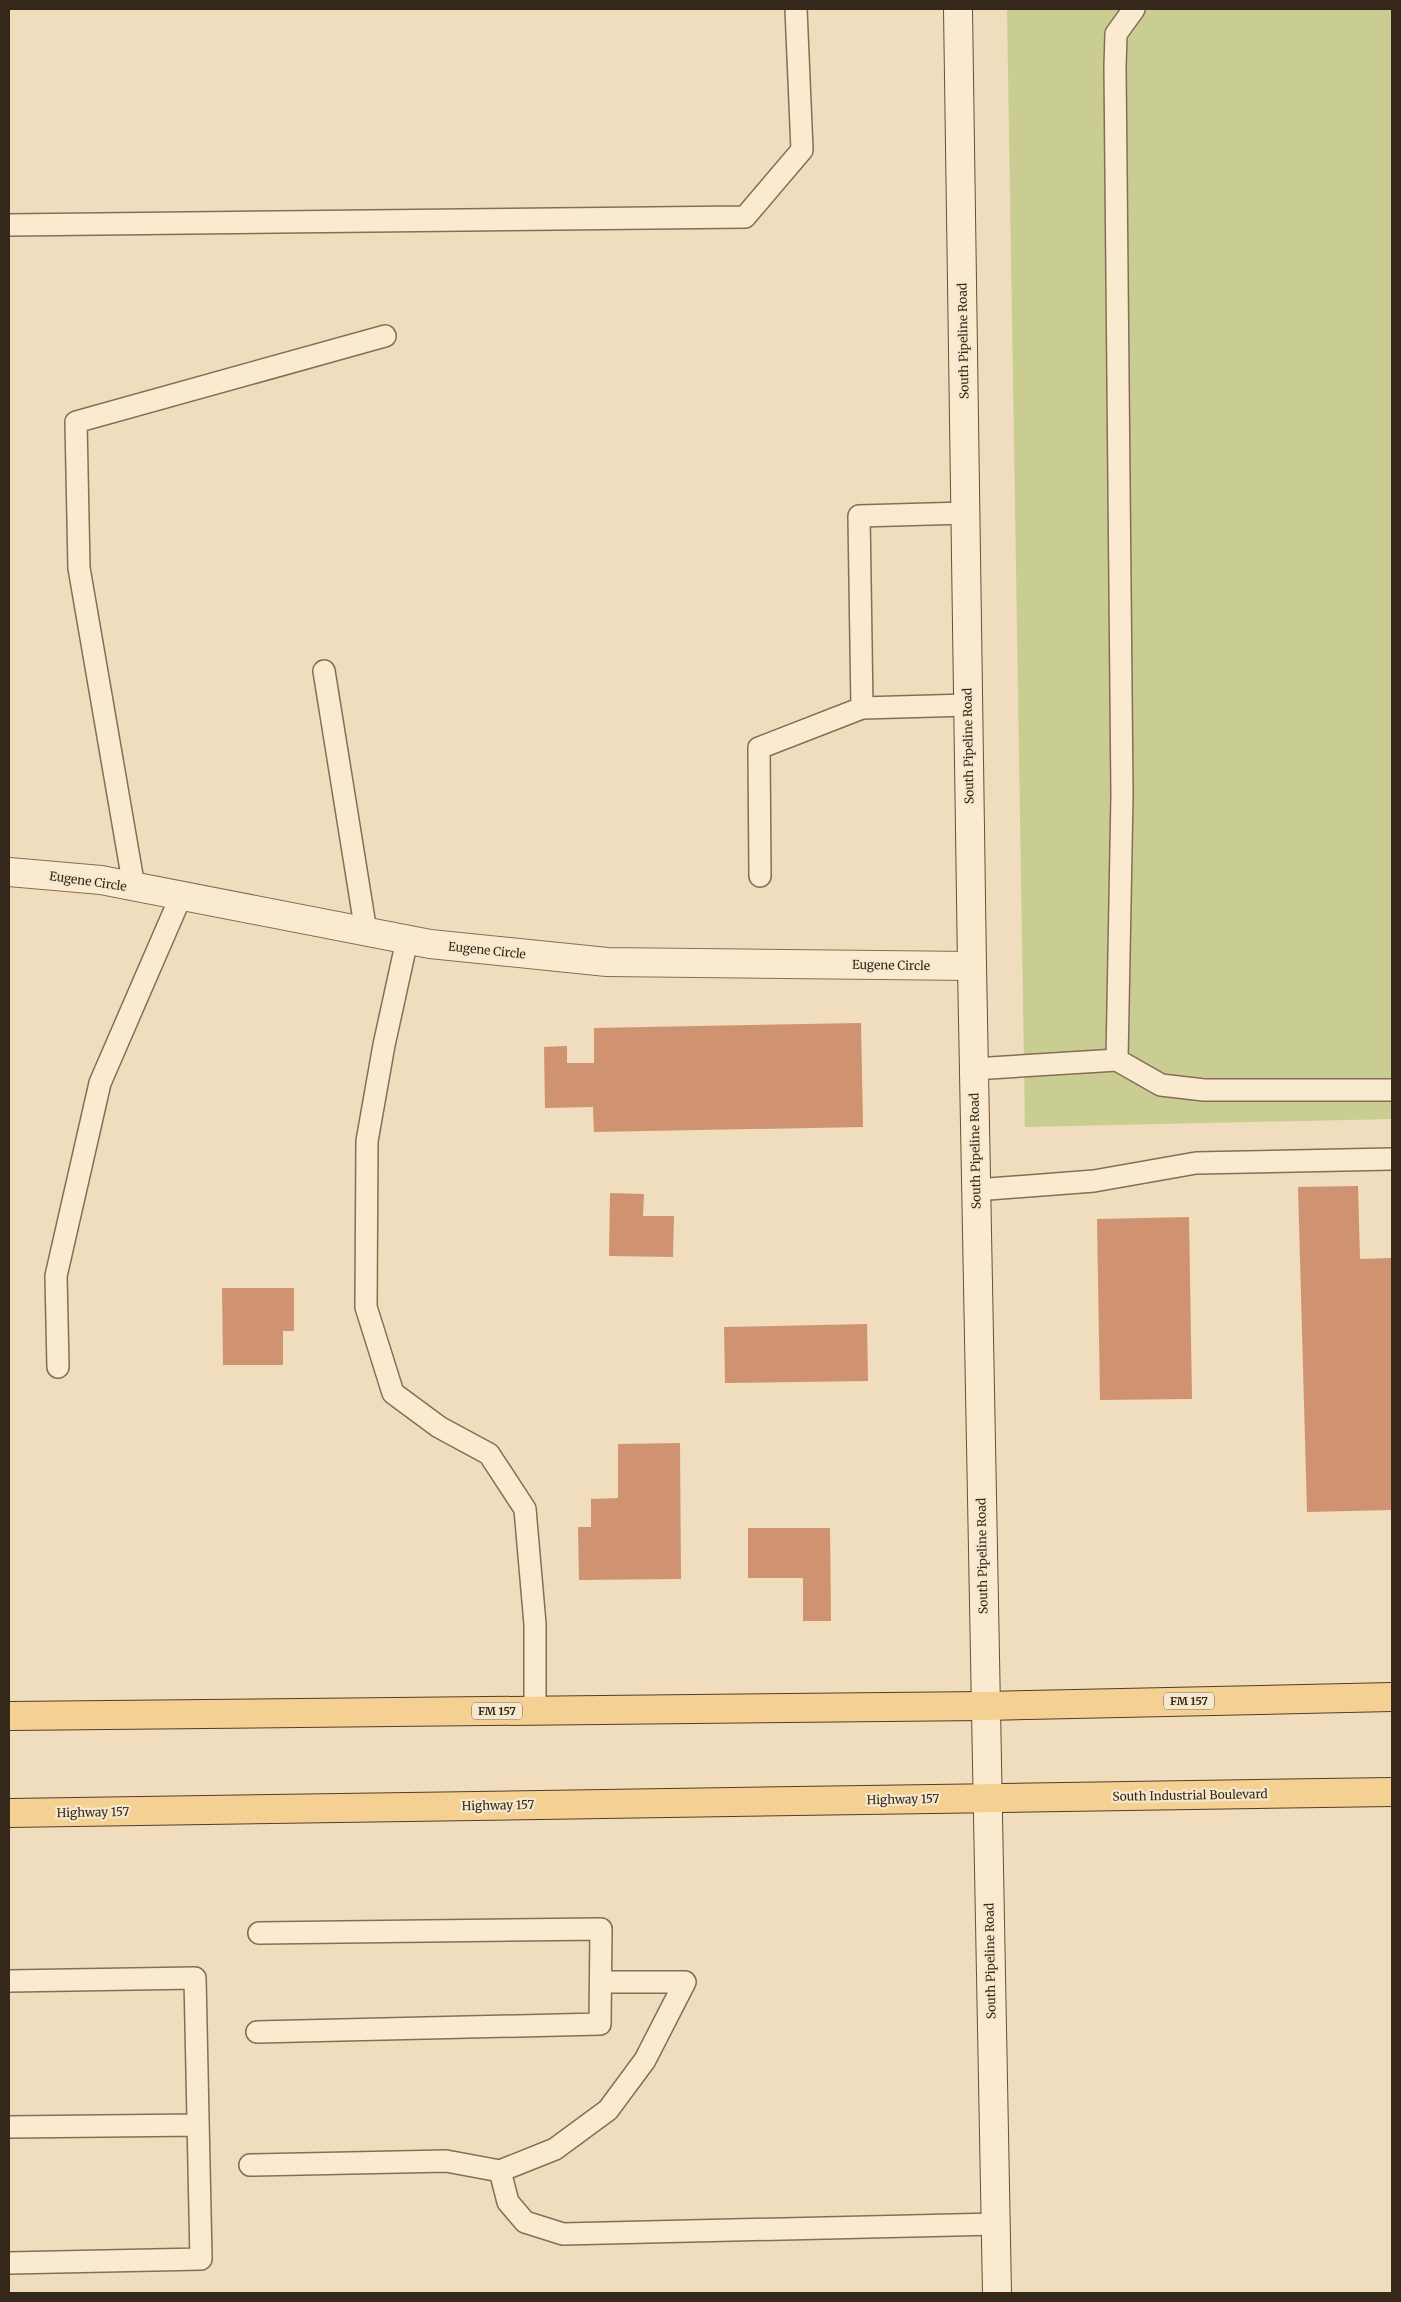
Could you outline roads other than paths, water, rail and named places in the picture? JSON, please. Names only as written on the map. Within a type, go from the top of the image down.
[{"type":"main road","name":"FM 157","points":[[9,1716],[985,1706],[1392,1697]]},
{"type":"main road","name":"South Industrial Boulevard","points":[[988,1798],[1392,1792]]},
{"type":"main road","name":"Highway 157","points":[[9,1813],[988,1798]]},
{"type":"street","name":"South Pipeline Road","points":[[958,9],[972,966],[997,2293]]},
{"type":"street","name":"Eugene Circle","points":[[9,872],[102,880],[430,944],[607,962],[972,966]]},
{"type":"lane","points":[[9,224],[745,217],[802,150],[796,9]]},
{"type":"lane","points":[[1116,1060],[1122,785],[1115,66],[1116,34],[1134,9]]},
{"type":"lane","points":[[134,887],[79,568],[76,422],[385,336]]},
{"type":"lane","points":[[862,708],[859,516],[965,513]]},
{"type":"lane","points":[[324,671],[366,932]]},
{"type":"lane","points":[[760,876],[759,748],[862,708],[968,705]]},
{"type":"lane","points":[[58,1367],[56,1276],[100,1083],[181,896]]},
{"type":"lane","points":[[407,940],[384,1045],[366,1141],[366,1307],[393,1393],[439,1426],[488,1454],[525,1508],[535,1624],[535,1710]]},
{"type":"lane","points":[[974,1069],[1116,1060],[1161,1085],[1204,1090],[1392,1090]]},
{"type":"lane","points":[[976,1190],[1094,1181],[1196,1163],[1392,1159]]},
{"type":"lane","points":[[257,2032],[600,2024],[601,1982],[601,1929],[259,1933]]},
{"type":"lane","points":[[9,1981],[195,1978],[201,2259],[9,2263]]},
{"type":"lane","points":[[250,2166],[446,2162],[500,2171],[555,2149],[608,2110],[645,2060],[685,1982],[601,1982]]},
{"type":"lane","points":[[9,2128],[198,2125]]},
{"type":"lane","points":[[500,2171],[508,2202],[525,2222],[563,2234],[996,2224]]}]
